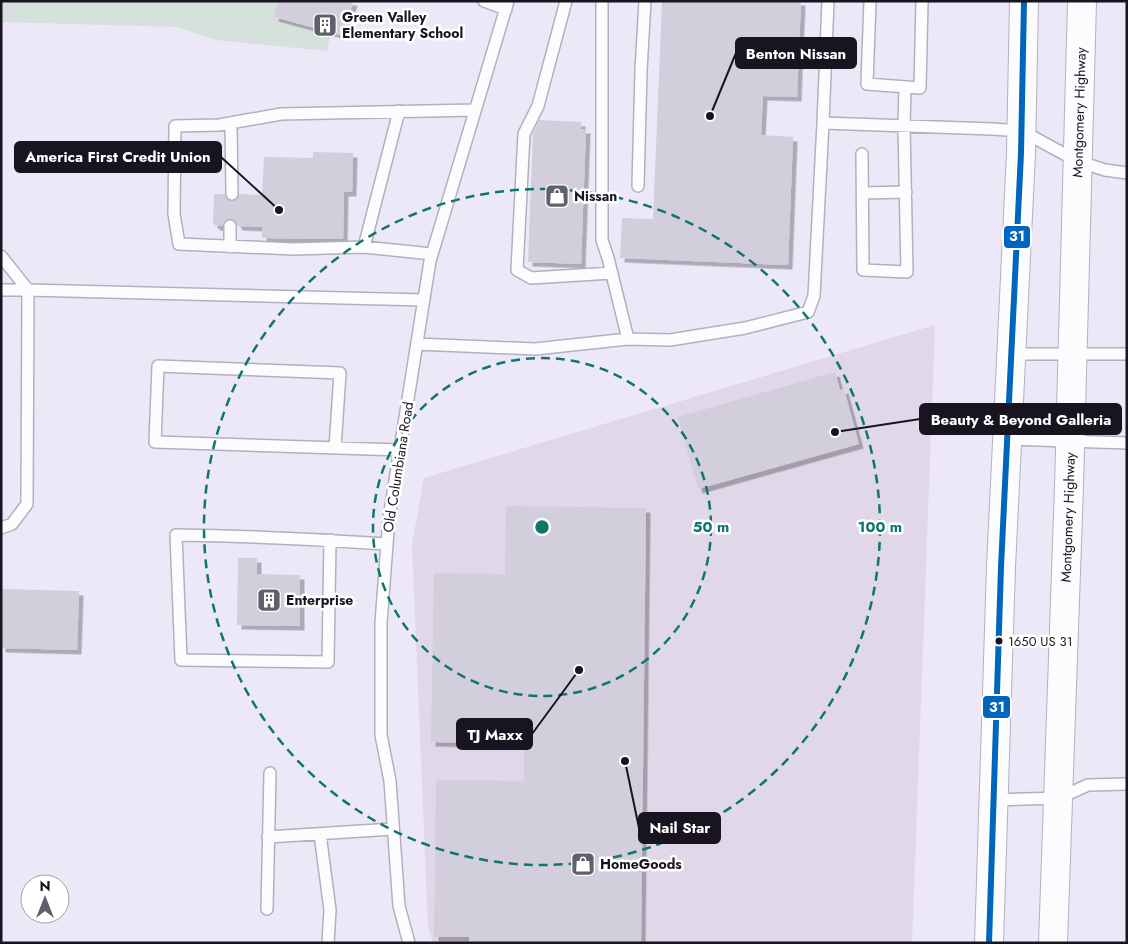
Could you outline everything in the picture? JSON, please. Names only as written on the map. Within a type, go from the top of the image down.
[{"type":"main road","points":[[989,943],[1001,567],[1022,131],[1024,1]]},
{"type":"main road","name":"Montgomery Highway","points":[[1053,943],[1070,442],[1082,1]]},
{"type":"lane","points":[[484,1],[507,5]]},
{"type":"lane","points":[[566,1],[538,106],[524,134],[517,270],[531,278],[612,273]]},
{"type":"lane","points":[[602,1],[602,240],[628,339]]},
{"type":"lane","points":[[638,186],[645,1]]},
{"type":"lane","points":[[417,344],[535,349],[628,339],[670,340],[745,328],[808,312],[814,296],[828,1]]},
{"type":"lane","points":[[870,1],[867,84],[905,88],[920,88],[922,1]]},
{"type":"lane","name":"Old Columbiana Road","points":[[409,943],[399,906],[390,781],[381,734],[381,623],[386,544],[432,254],[507,5]]},
{"type":"lane","points":[[862,154],[863,270],[908,272],[904,126],[905,88]]},
{"type":"lane","points":[[432,254],[364,247],[293,250],[179,244],[174,214],[175,126],[219,125],[281,114],[475,110]]},
{"type":"lane","points":[[364,247],[399,111]]},
{"type":"lane","points":[[231,123],[232,194]]},
{"type":"lane","points":[[823,123],[1022,131],[1077,161],[1105,170],[1127,173]]},
{"type":"lane","points":[[863,193],[906,192]]},
{"type":"lane","points":[[230,226],[230,247]]},
{"type":"lane","points":[[1,256],[28,290],[27,504],[12,524],[1,528]]},
{"type":"lane","points":[[1,290],[424,300]]},
{"type":"lane","points":[[1012,354],[1127,354]]},
{"type":"lane","points":[[335,448],[340,373],[158,366],[155,442],[335,448],[400,450]]},
{"type":"lane","points":[[1008,439],[1127,444]]},
{"type":"lane","points":[[330,540],[328,662],[181,660],[176,536],[240,536],[330,540],[386,544]]},
{"type":"lane","points":[[267,909],[270,774]]},
{"type":"lane","points":[[994,800],[1059,798],[1088,786],[1127,784]]},
{"type":"lane","points":[[268,837],[393,829]]},
{"type":"lane","points":[[320,834],[330,910],[328,943]]},
{"type":"shaded area","points":[[1,1],[278,1],[274,17],[331,33],[327,51],[216,40],[177,27],[1,22]]},
{"type":"shaded area","points":[[935,325],[912,943],[433,943],[428,927],[412,544],[424,478]]},
{"type":"building","name":"Green Valley Elementary School","points":[[278,1],[353,1],[344,36],[274,17]]},
{"type":"building","points":[[662,1],[801,1],[797,97],[763,96],[761,135],[793,137],[788,265],[620,258],[622,218],[653,219]]},
{"type":"building","name":"Nissan","points":[[539,120],[581,122],[581,129],[586,129],[581,264],[528,262],[533,133]]},
{"type":"building","points":[[313,152],[353,153],[352,192],[344,192],[343,239],[262,238],[262,227],[238,226],[236,222],[230,219],[226,220],[222,226],[215,226],[213,224],[214,194],[225,194],[226,198],[232,201],[236,200],[239,194],[262,195],[264,157],[313,158]]},
{"type":"building","points":[[835,372],[840,390],[844,389],[859,444],[698,489],[678,417]]},
{"type":"building","points":[[506,506],[646,508],[641,943],[469,943],[469,937],[434,937],[436,780],[524,781],[524,744],[431,742],[434,573],[505,574]]},
{"type":"building","name":"Enterprise","points":[[238,558],[257,558],[257,574],[300,575],[300,626],[237,625]]},
{"type":"building","points":[[1,589],[79,591],[77,650],[1,648]]},
{"type":"transit line","name":"31","points":[[989,943],[1001,567],[1021,153],[1024,1]]},
{"type":"place","name":"Green Valley Elementary School","points":[[325,25]]},
{"type":"place","name":"Benton Nissan","points":[[710,116]]},
{"type":"place","name":"Nissan","points":[[557,196]]},
{"type":"place","name":"America First Credit Union","points":[[279,210]]},
{"type":"place","name":"Beauty & Beyond Galleria","points":[[835,432]]},
{"type":"place","name":"Enterprise","points":[[269,600]]},
{"type":"place","name":"1650 US 31","points":[[999,641]]},
{"type":"place","name":"TJ Maxx","points":[[579,670]]},
{"type":"place","name":"Nail Star","points":[[625,761]]},
{"type":"place","name":"HomeGoods","points":[[583,864]]}]
